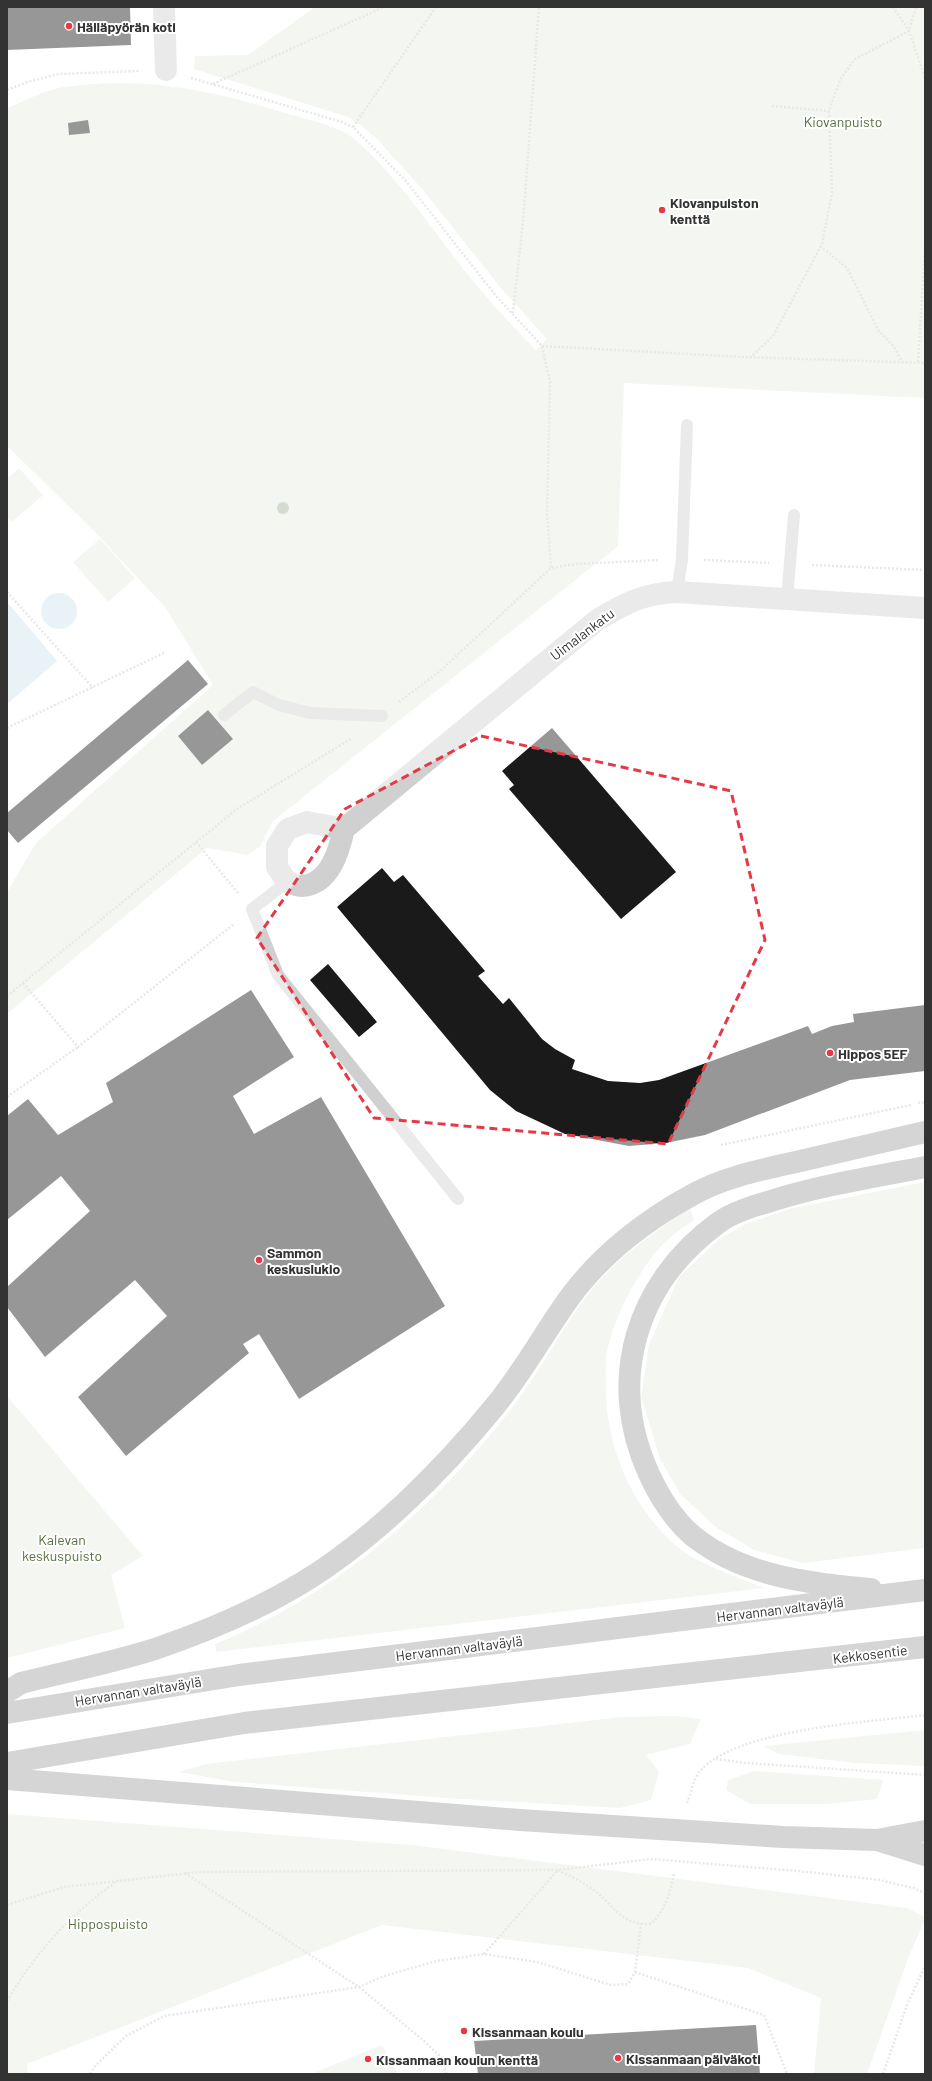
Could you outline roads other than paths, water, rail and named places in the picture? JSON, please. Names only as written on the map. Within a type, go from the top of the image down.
[{"type":"highway","points":[[7,1692],[21,1683],[154,1649],[259,1607],[303,1582],[357,1543],[394,1512],[432,1476],[496,1405],[572,1295],[595,1269],[623,1242],[692,1194],[735,1176],[925,1132]]},
{"type":"highway","points":[[918,1592],[807,1583],[757,1570],[713,1550],[692,1535],[670,1512],[640,1455],[633,1430],[629,1403],[629,1372],[635,1338],[656,1288],[674,1264],[720,1222],[751,1207],[795,1194],[925,1167]]},
{"type":"highway","name":"Hervannan valtaväylä","points":[[7,1713],[239,1675],[918,1592]]},
{"type":"highway","name":"Kekkosentie","points":[[7,1763],[244,1723],[816,1661],[925,1647]]},
{"type":"highway","points":[[7,1779],[520,1820],[782,1837],[877,1840],[925,1831]]},
{"type":"highway","points":[[877,1840],[925,1855]]},
{"type":"street","points":[[164,7],[166,70]]},
{"type":"street","name":"Uimalankatu","points":[[344,828],[596,621],[627,602],[660,592],[677,592],[925,608]]},
{"type":"street","points":[[307,822],[344,828],[340,849],[330,868],[316,882],[301,886],[287,882],[277,867],[277,846],[288,829],[307,822]]},
{"type":"lane","points":[[677,592],[682,560],[687,425]]},
{"type":"lane","points":[[787,599],[794,515]]},
{"type":"lane","points":[[224,714],[252,692],[279,705],[310,713],[382,716]]},
{"type":"lane","points":[[287,882],[252,909],[278,975],[458,1199]]},
{"type":"water","points":[[59,593],[69,596],[74,601],[77,611],[74,621],[69,626],[59,629],[49,626],[44,621],[41,611],[44,601],[49,596]]},
{"type":"water","points":[[8,603],[57,661],[7,704],[7,604]]},
{"type":"place","name":"Hälläpyörän koti","points":[[69,26]]},
{"type":"place","name":"Kiovanpuiston kenttä","points":[[662,210]]},
{"type":"place","name":"Hippos 5EF","points":[[830,1053]]},
{"type":"place","name":"Sammon keskuslukio","points":[[259,1260]]},
{"type":"place","name":"Kissanmaan koulu","points":[[464,2031]]},
{"type":"place","name":"Kissanmaan päiväkoti","points":[[618,2058]]},
{"type":"place","name":"Kissanmaan koulun kenttä","points":[[368,2059]]},
{"type":"park label","name":"Kiovanpuisto","points":[[843,121]]},
{"type":"park label","name":"Kalevan keskuspuisto","points":[[62,1548]]},
{"type":"park label","name":"Hippospuisto","points":[[108,1923]]}]
